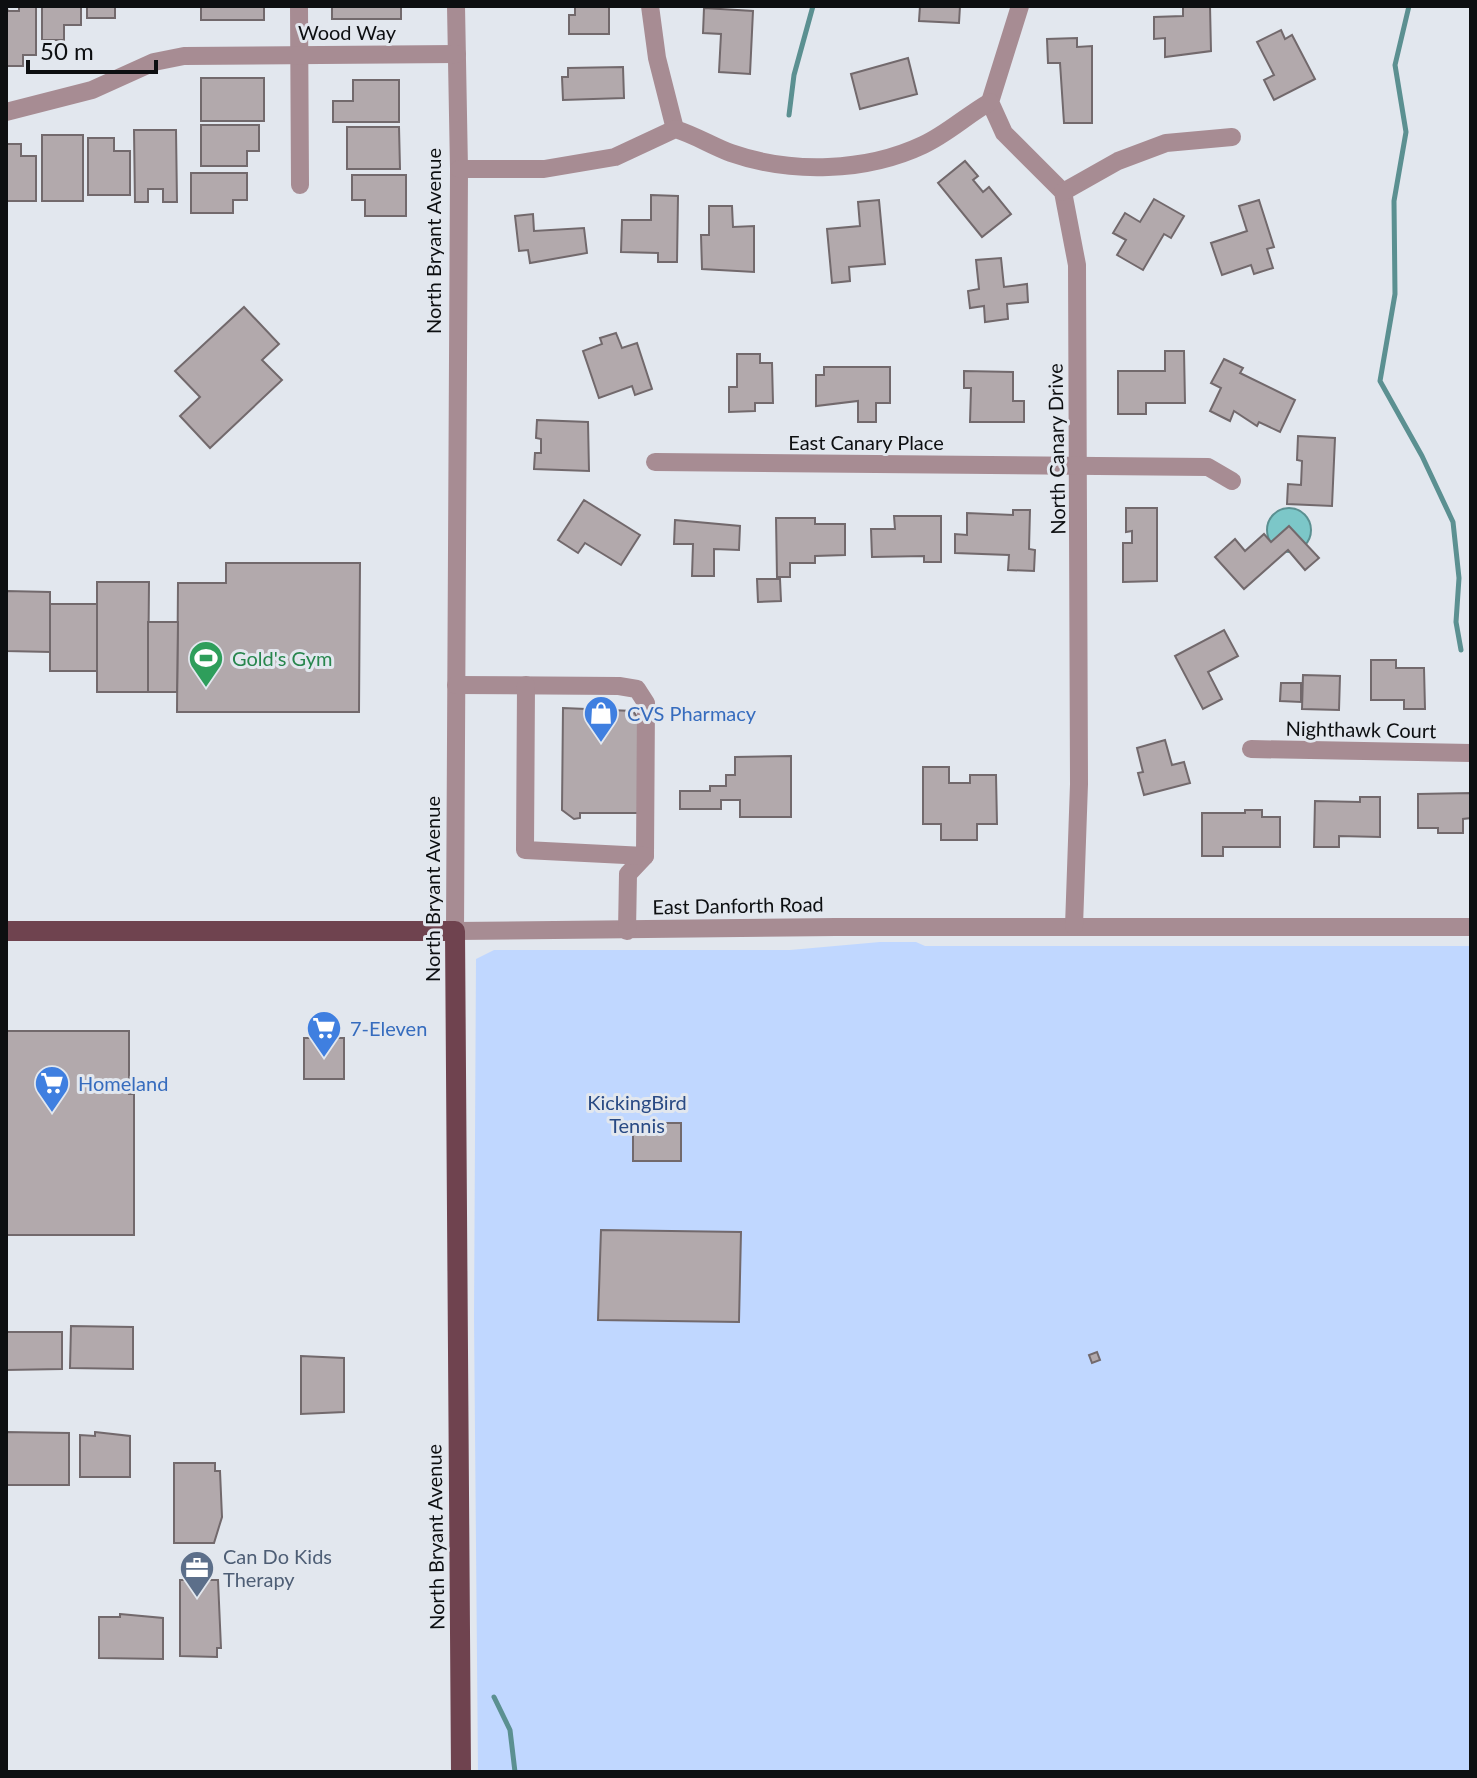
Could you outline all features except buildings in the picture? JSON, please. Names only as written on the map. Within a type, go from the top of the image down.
[{"type":"main road","name":"East Danforth Road","points":[[6,931],[455,931]]},
{"type":"main road","name":"North Bryant Avenue","points":[[455,931],[461,1772]]},
{"type":"street","points":[[299,6],[300,185]]},
{"type":"street","name":"North Bryant Avenue","points":[[455,931],[459,169],[456,6]]},
{"type":"street","points":[[650,6],[657,58],[675,129]]},
{"type":"street","points":[[459,169],[544,169],[615,157],[675,129],[730,153],[774,163],[818,167],[887,159],[924,145],[990,102],[1020,6]]},
{"type":"street","name":"Wood Way","points":[[6,112],[92,90],[154,62],[184,56],[457,54]]},
{"type":"street","points":[[990,102],[1004,133],[1063,192],[1118,161],[1166,143],[1232,137]]},
{"type":"street","name":"North Canary Drive","points":[[1063,192],[1077,265],[1079,784],[1074,926]]},
{"type":"street","name":"East Canary Place","points":[[655,462],[1208,467],[1232,481]]},
{"type":"street","points":[[456,685],[637,689],[646,703],[645,856],[628,874],[627,931]]},
{"type":"street","points":[[526,685],[525,850],[645,856]]},
{"type":"street","name":"Nighthawk Court","points":[[1251,749],[1471,753]]},
{"type":"street","name":"East Danforth Road","points":[[455,931],[1074,926],[1471,927]]},
{"type":"green space","name":"KickingBird Tennis","points":[[916,942],[925,946],[1471,946],[1471,1772],[478,1772],[474,1317],[476,959],[494,950],[790,950]]},
{"type":"shaded area","points":[[1289,508],[1305,514],[1311,530],[1305,546],[1289,552],[1273,546],[1267,530],[1273,514]]},
{"type":"waterway","points":[[789,115],[794,75],[813,6]]},
{"type":"waterway","points":[[1409,6],[1395,65],[1406,132],[1394,201],[1395,294],[1380,381],[1422,456],[1453,522],[1459,578],[1456,622],[1461,650]]},
{"type":"waterway","points":[[494,1697],[510,1730],[515,1772]]},
{"type":"place","name":"Gold's Gym","points":[[206,689]]},
{"type":"place","name":"CVS Pharmacy","points":[[601,744]]},
{"type":"place","name":"7-Eleven","points":[[324,1059]]},
{"type":"place","name":"Homeland","points":[[52,1114]]},
{"type":"place","name":"Can Do Kids Therapy","points":[[197,1599]]}]
